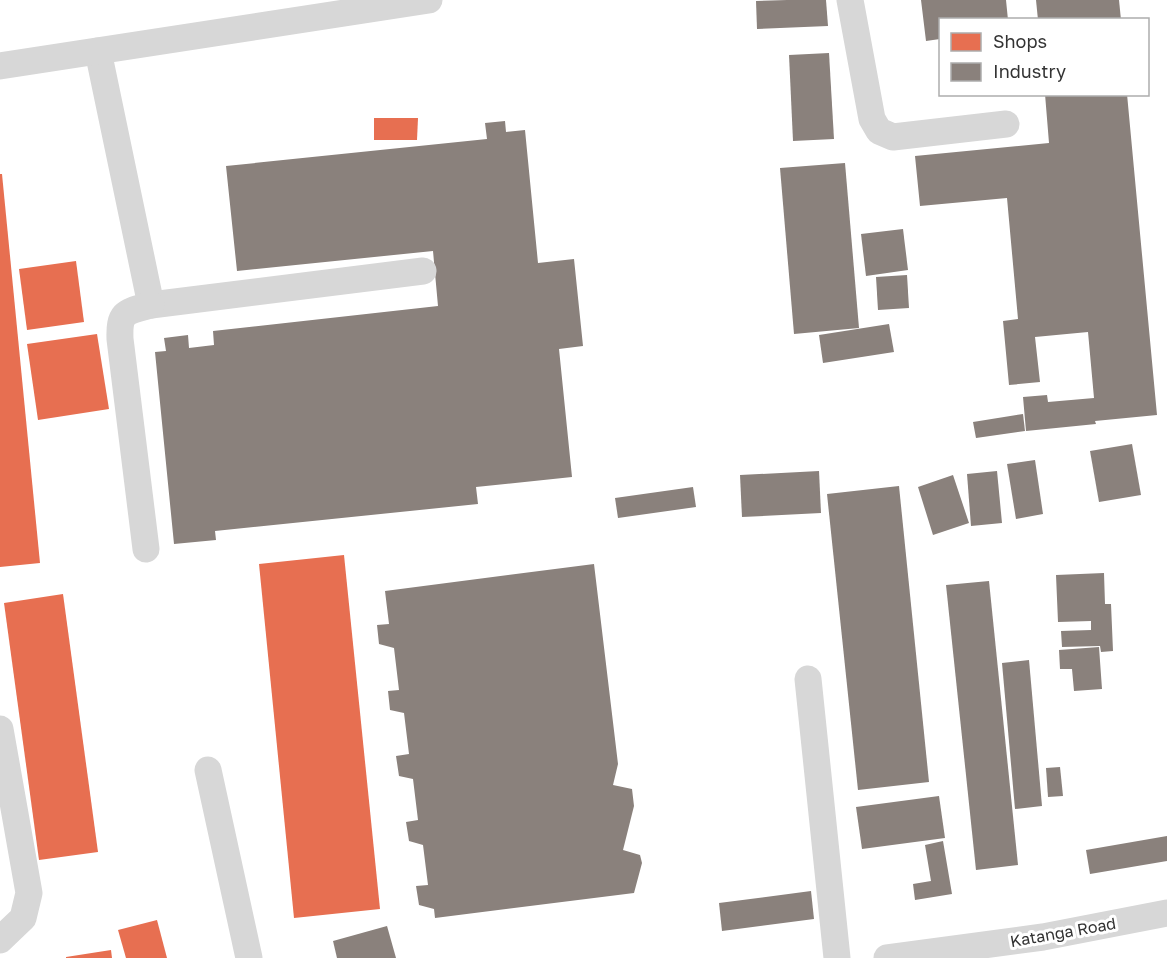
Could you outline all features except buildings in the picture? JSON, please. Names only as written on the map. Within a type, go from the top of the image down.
[{"type":"street","points":[[0,66],[429,0]]},
{"type":"street","points":[[850,0],[872,119],[879,131],[893,137],[1006,124]]},
{"type":"street","points":[[98,51],[151,305]]},
{"type":"street","points":[[146,549],[120,339],[119,322],[126,312],[151,305],[423,271]]},
{"type":"street","points":[[808,679],[837,958]]},
{"type":"street","points":[[0,729],[29,893],[23,918],[0,940]]},
{"type":"street","points":[[208,770],[249,958]]},
{"type":"street","name":"Katanga Road","points":[[887,958],[1044,947],[1167,913]]}]
